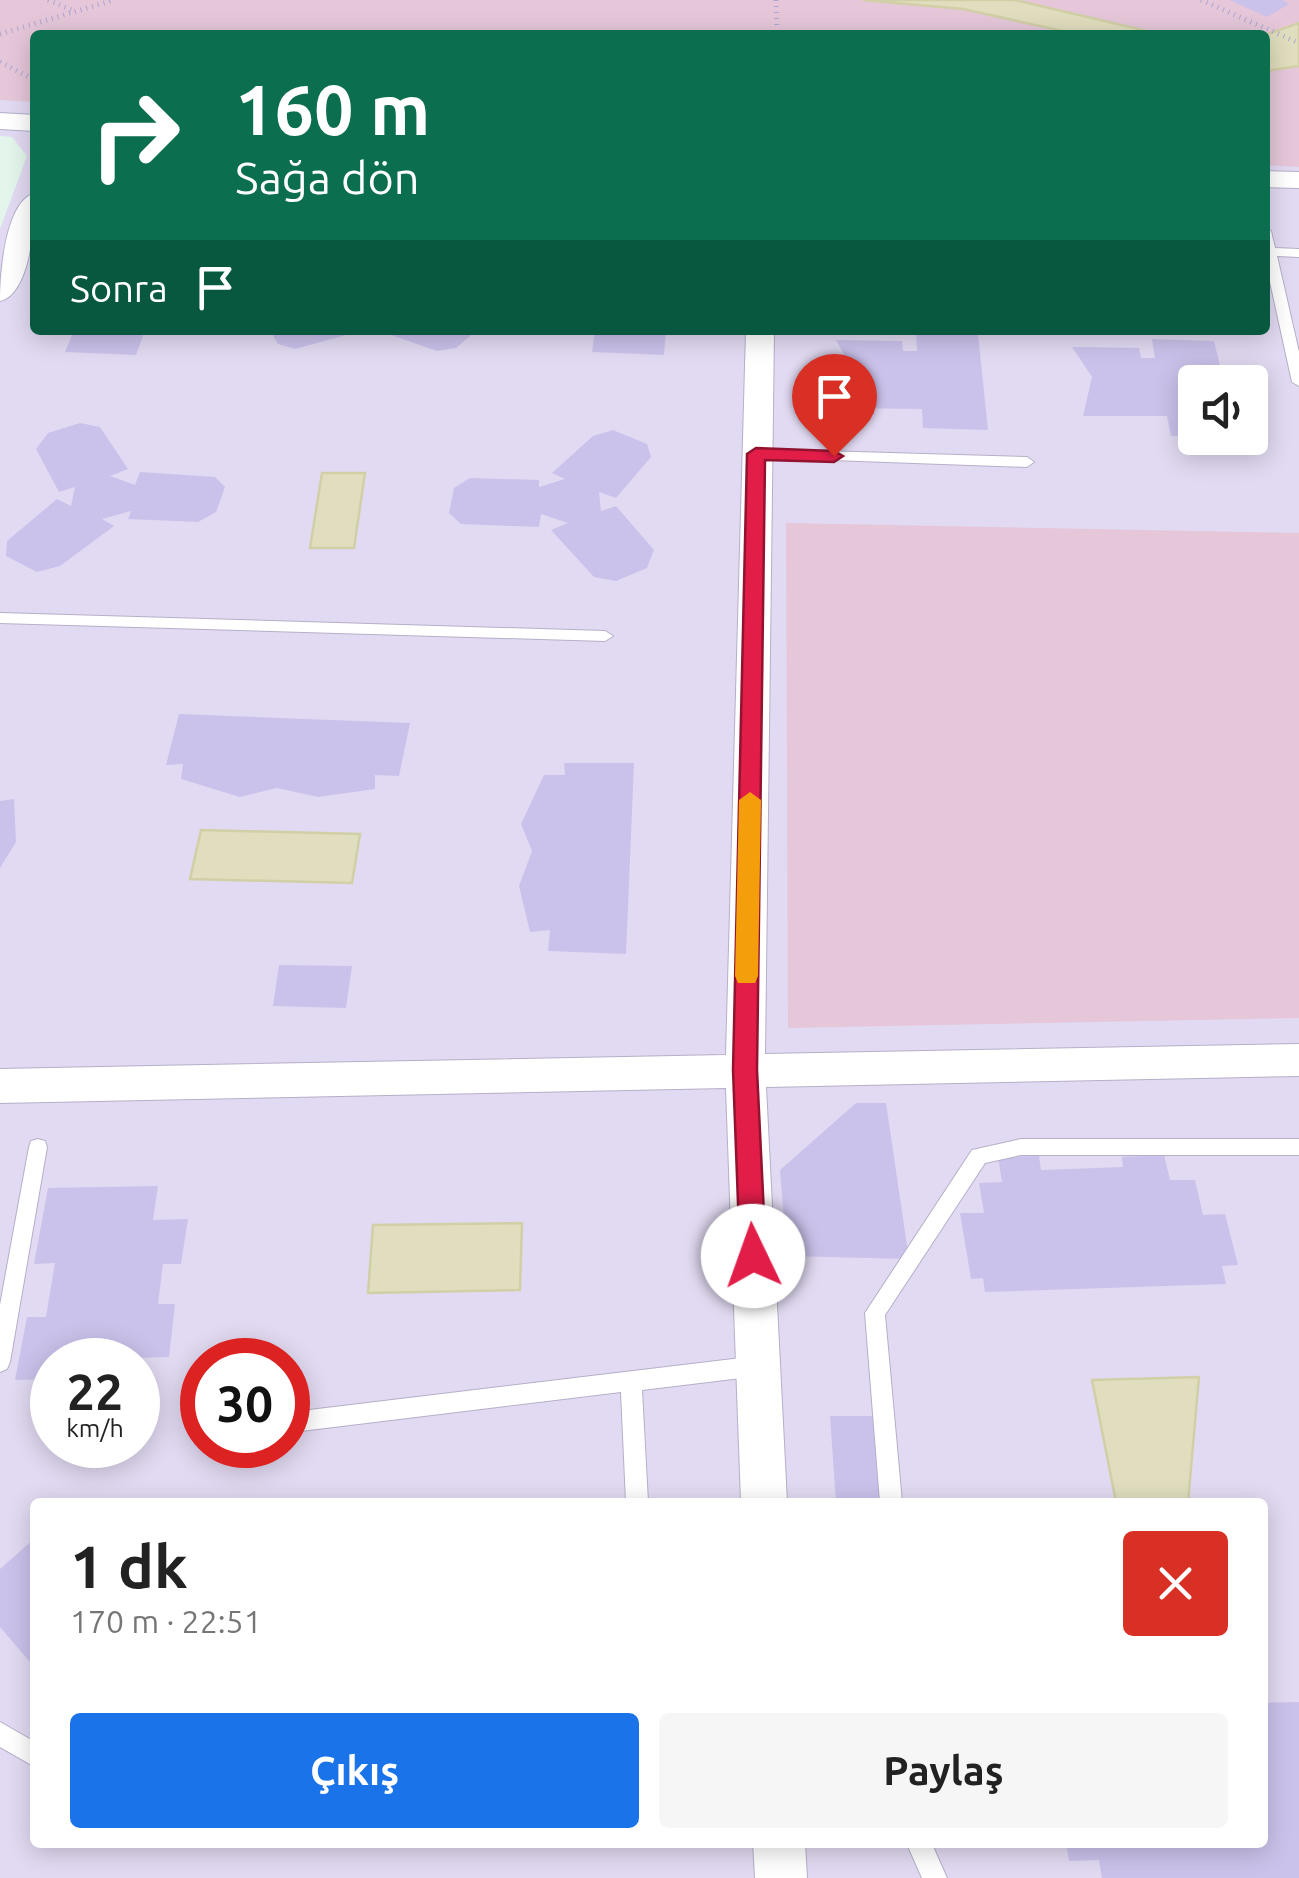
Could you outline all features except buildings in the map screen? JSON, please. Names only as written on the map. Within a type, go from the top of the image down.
[{"type":"street","points":[[0,121],[30,123]]},
{"type":"street","points":[[1270,179],[1299,180]]},
{"type":"street","points":[[0,293],[30,214]]},
{"type":"street","points":[[760,335],[745,1070],[764,1498]]},
{"type":"street","points":[[0,1086],[1299,1060]]},
{"type":"street","points":[[779,1848],[781,1878]]},
{"type":"lane","points":[[1299,253],[1270,252],[1299,382]]},
{"type":"lane","points":[[756,454],[1027,462]]},
{"type":"lane","points":[[0,618],[606,636]]},
{"type":"lane","points":[[891,1498],[876,1313],[979,1156],[1021,1147],[1299,1147]]},
{"type":"lane","points":[[0,1362],[38,1148]]},
{"type":"lane","points":[[310,1420],[758,1366]]},
{"type":"lane","points":[[631,1380],[637,1498]]},
{"type":"lane","points":[[0,1734],[30,1752]]},
{"type":"lane","points":[[921,1848],[934,1878]]},
{"type":"path","points":[[48,0],[76,12]]},
{"type":"path","points":[[0,34],[114,0]]},
{"type":"path","points":[[1200,0],[1299,43]]},
{"type":"path","points":[[776,2],[777,30]]},
{"type":"path","points":[[0,62],[30,77]]},
{"type":"shaded area","points":[[0,0],[1299,0],[1299,1878],[0,1878]]},
{"type":"shaded area","points":[[0,0],[1299,0],[1299,167],[1270,165],[1270,30],[30,30],[30,102],[0,100]]},
{"type":"shaded area","points":[[863,0],[1015,0],[1143,30],[1058,30],[963,9]]},
{"type":"shaded area","points":[[1299,23],[1299,66],[1270,70],[1270,33]]},
{"type":"shaded area","points":[[0,136],[12,137],[27,156],[0,229]]},
{"type":"shaded area","points":[[322,473],[365,473],[354,548],[310,548]]},
{"type":"shaded area","points":[[786,523],[1299,533],[1299,1018],[788,1028]]},
{"type":"shaded area","points":[[201,830],[360,834],[352,883],[190,879]]},
{"type":"shaded area","points":[[522,1223],[520,1290],[368,1293],[373,1225]]},
{"type":"shaded area","points":[[1199,1377],[1188,1498],[1115,1498],[1092,1380]]},
{"type":"slow traffic","points":[[747,976],[750,800]]},
{"type":"route","points":[[753,1256],[745,1070],[756,454],[834,456]]}]
